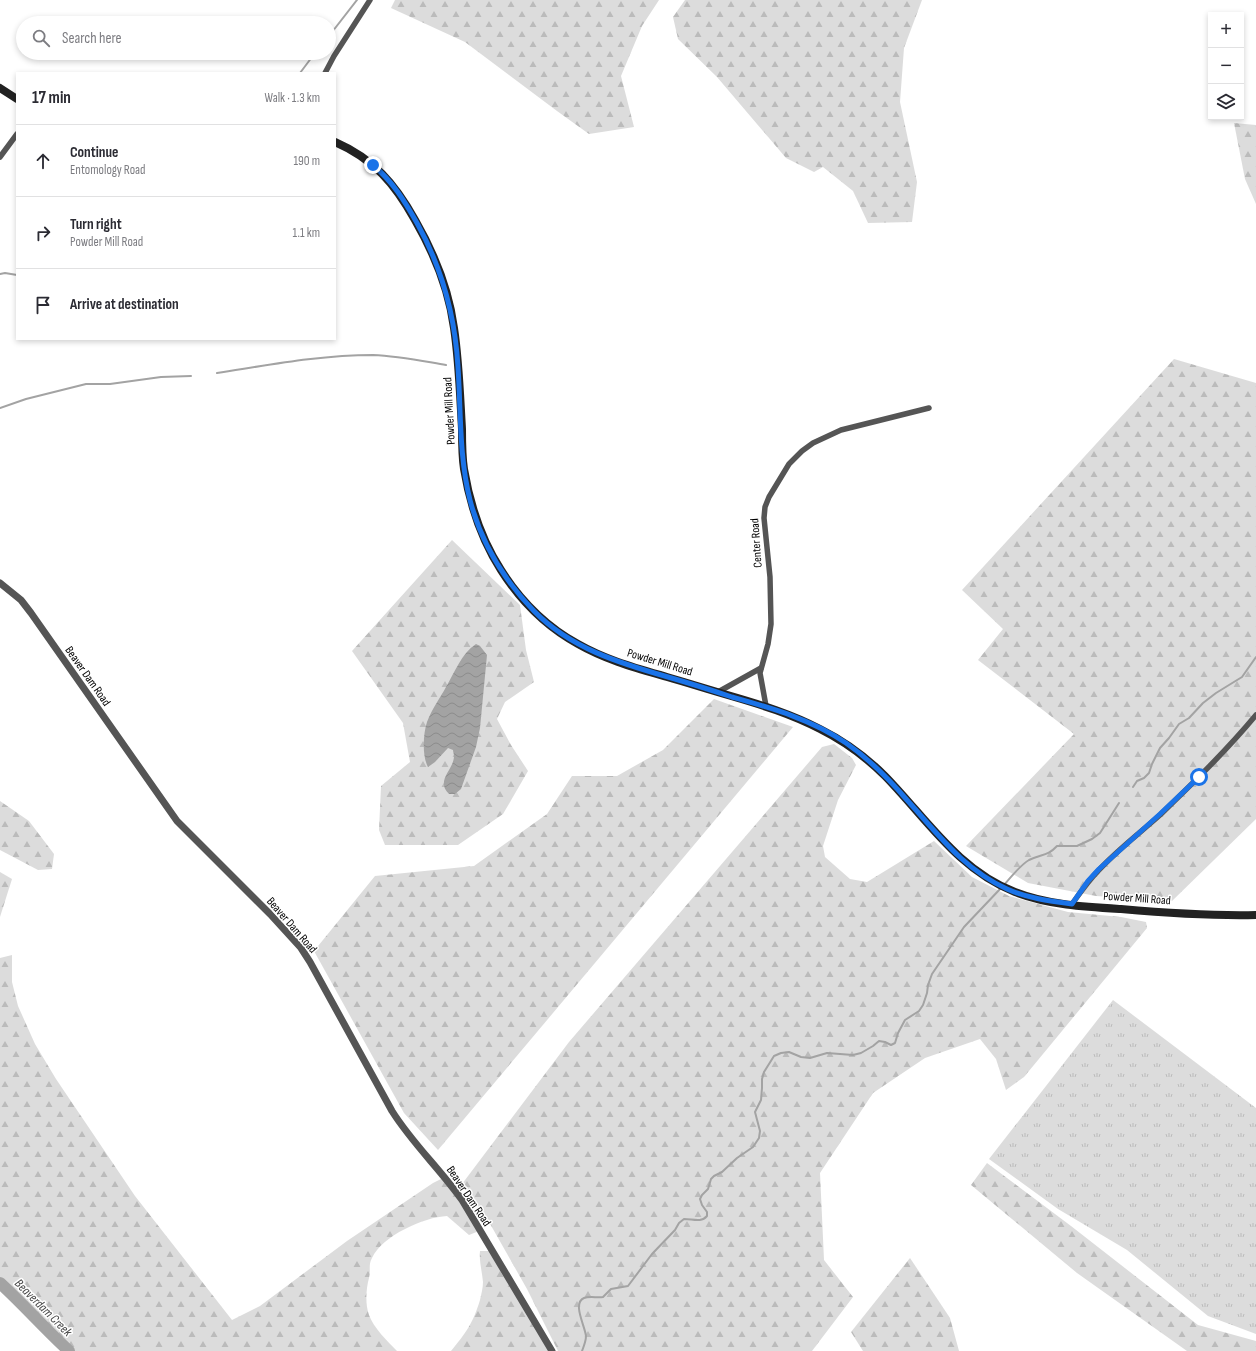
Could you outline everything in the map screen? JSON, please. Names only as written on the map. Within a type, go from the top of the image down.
[{"type":"main road","points":[[0,88],[16,98]]},
{"type":"main road","name":"Powder Mill Road","points":[[336,142],[366,159],[388,179],[403,198],[423,234],[437,264],[450,305],[454,327],[458,363],[464,466],[470,498],[481,533],[502,572],[536,613],[556,630],[579,645],[606,658],[766,706],[791,715],[844,742],[861,754],[884,774],[907,799],[937,836],[955,854],[984,876],[1007,889],[1036,899],[1072,904],[1165,913],[1256,915]]},
{"type":"street","points":[[336,53],[370,0]]},
{"type":"street","points":[[326,72],[332,60]]},
{"type":"street","points":[[0,157],[16,135]]},
{"type":"street","name":"Center Road","points":[[766,706],[761,679],[761,668],[768,644],[771,619],[770,577],[764,518],[769,497],[792,461],[813,442],[841,430],[929,408]]},
{"type":"street","name":"Beaver Dam Road","points":[[0,583],[21,600],[31,613],[177,821],[270,914],[301,948],[399,1123],[445,1177],[462,1200],[552,1351]]},
{"type":"street","points":[[718,692],[761,668]]},
{"type":"street","points":[[1072,904],[1088,881],[1099,869],[1199,777],[1240,735],[1256,715]]},
{"type":"green space","points":[[395,0],[659,0],[642,26],[621,76],[634,127],[589,134],[465,42],[391,8]]},
{"type":"green space","points":[[685,0],[922,0],[904,48],[900,102],[917,182],[912,222],[868,223],[853,191],[823,167],[814,172],[786,158],[717,77],[678,39],[673,17]]},
{"type":"green space","points":[[1234,123],[1256,125],[1256,204],[1245,179]]},
{"type":"green space","points":[[1174,359],[1256,383],[1256,819],[1172,901],[1096,896],[1028,883],[966,846],[1074,734],[978,660],[1003,629],[962,590]]},
{"type":"green space","points":[[452,540],[520,605],[526,650],[534,682],[505,702],[497,719],[511,745],[528,771],[503,814],[458,845],[385,845],[379,830],[381,786],[410,762],[403,723],[352,651]]},
{"type":"green space","points":[[714,699],[793,727],[438,1150],[404,1113],[314,951],[375,876],[474,866],[547,814],[572,776],[617,776],[663,750]]},
{"type":"green space","points":[[834,744],[852,758],[856,765],[838,800],[823,846],[825,857],[850,879],[867,882],[934,841],[972,877],[1009,896],[1068,912],[1121,917],[1146,922],[1147,928],[1024,1077],[1006,1090],[996,1059],[980,1039],[925,1058],[873,1093],[820,1173],[824,1260],[853,1297],[812,1351],[558,1351],[527,1289],[489,1222],[462,1184],[569,1042],[822,747]]},
{"type":"green space","points":[[0,801],[29,821],[54,854],[52,869],[38,870],[0,850]]},
{"type":"green space","points":[[0,872],[12,879],[0,917]]},
{"type":"green space","points":[[12,955],[12,982],[18,1006],[35,1044],[56,1079],[135,1196],[232,1320],[260,1306],[347,1241],[433,1183],[445,1177],[479,1231],[469,1235],[447,1216],[427,1220],[394,1235],[377,1250],[371,1261],[366,1301],[368,1311],[371,1320],[377,1329],[397,1351],[69,1351],[0,1283],[0,958]]},
{"type":"green space","points":[[1113,1000],[1256,1108],[1256,1334],[1208,1316],[1127,1250],[1058,1209],[989,1159]]},
{"type":"green space","points":[[987,1163],[1198,1325],[1256,1341],[1256,1351],[1187,1351],[1077,1273],[971,1185]]},
{"type":"green space","points":[[480,1251],[492,1251],[552,1351],[451,1351],[461,1339],[475,1315],[480,1300],[483,1282]]},
{"type":"green space","points":[[910,1258],[950,1318],[959,1351],[863,1351],[851,1332]]},
{"type":"water","points":[[476,644],[480,646],[487,655],[480,728],[476,747],[461,789],[455,794],[449,794],[445,789],[444,780],[453,761],[453,750],[448,748],[428,767],[424,751],[425,733],[427,722],[431,713],[449,681],[466,653]]},
{"type":"waterway","points":[[336,27],[357,0]]},
{"type":"waterway","points":[[301,72],[310,60]]},
{"type":"waterway","points":[[0,274],[5,273],[16,275]]},
{"type":"waterway","points":[[217,373],[295,361],[353,355],[392,356],[446,365]]},
{"type":"waterway","points":[[0,408],[26,399],[86,384],[110,384],[161,377],[191,376]]},
{"type":"waterway","points":[[1133,787],[1137,781],[1144,778],[1149,773],[1160,748],[1179,724],[1189,718],[1203,703],[1216,693],[1242,677],[1256,657]]},
{"type":"waterway","points":[[1004,885],[1019,868],[1029,860],[1047,853],[1057,846],[1077,846],[1092,839],[1100,833],[1119,803]]},
{"type":"waterway","points":[[582,1351],[586,1336],[579,1310],[581,1301],[586,1297],[603,1297],[611,1289],[628,1286],[652,1254],[675,1230],[679,1223],[684,1219],[699,1220],[705,1218],[707,1216],[707,1212],[700,1199],[708,1189],[711,1179],[753,1147],[759,1138],[760,1131],[755,1112],[761,1100],[762,1079],[764,1072],[774,1056],[789,1052],[801,1057],[810,1058],[827,1053],[853,1055],[861,1053],[879,1041],[891,1045],[895,1043],[898,1033],[905,1020],[919,1011],[923,1005],[932,974],[964,927],[1001,888]]},
{"type":"waterway","name":"Beaverdam Creek","points":[[0,1283],[69,1351]]},
{"type":"route","points":[[373,165],[388,179],[403,198],[432,252],[445,289],[454,327],[458,363],[464,466],[470,498],[481,533],[502,572],[536,613],[556,630],[579,645],[606,658],[766,706],[808,722],[832,735],[861,754],[884,774],[943,842],[966,863],[997,884],[1024,896],[1036,899],[1072,904],[1088,881],[1099,869],[1199,777]]}]
